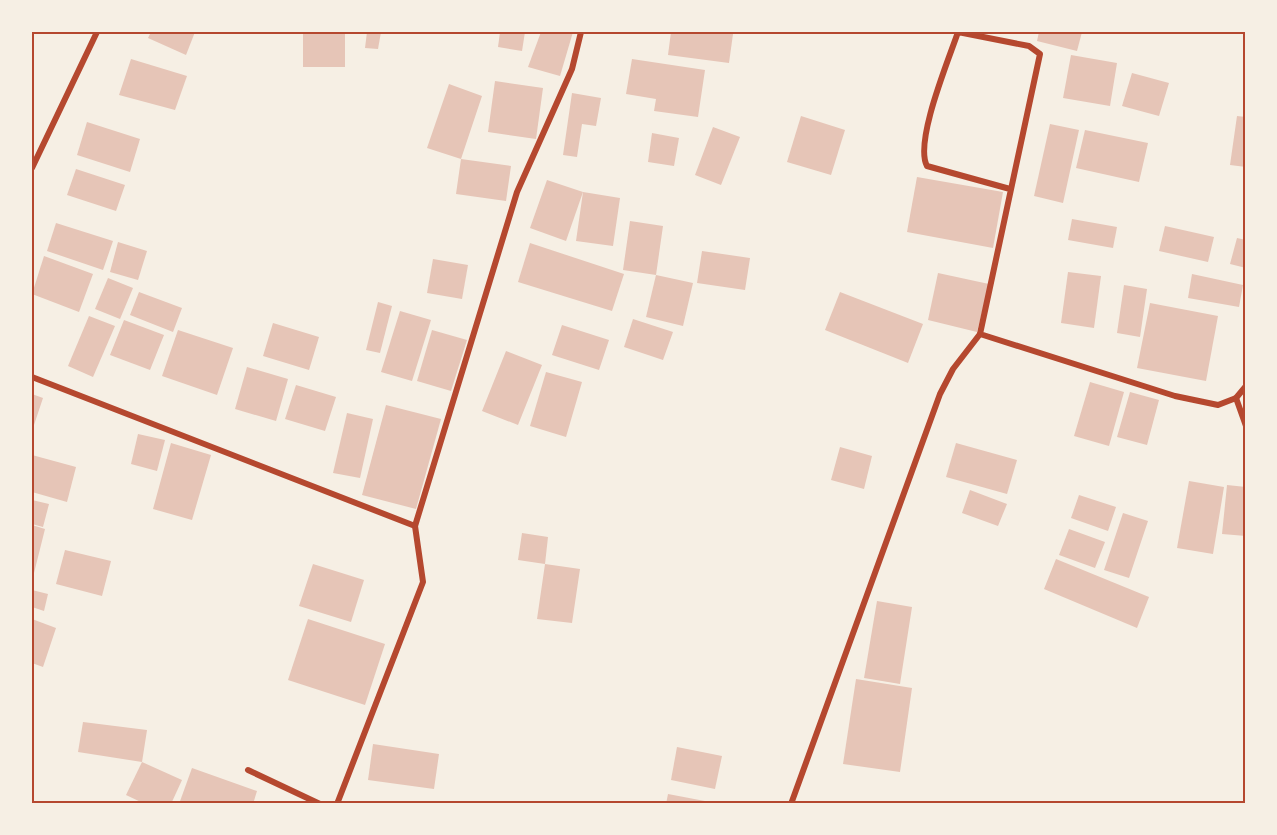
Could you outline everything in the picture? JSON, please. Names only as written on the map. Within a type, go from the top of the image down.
[{"type":"street","points":[[32,168],[97,32]]},
{"type":"street","points":[[337,804],[423,582],[415,526],[517,192],[572,69],[581,32]]},
{"type":"street","points":[[791,804],[940,394],[953,369],[980,334],[1040,54],[1029,46],[958,32],[926,132],[923,159],[927,166],[1010,189]]},
{"type":"street","points":[[980,334],[1175,396],[1218,405],[1236,398],[1245,386]]},
{"type":"street","points":[[32,377],[415,526]]},
{"type":"street","points":[[1236,398],[1245,426]]},
{"type":"street","points":[[248,770],[320,804]]},
{"type":"building","points":[[151,32],[195,32],[186,55],[148,38]]},
{"type":"building","points":[[303,32],[345,32],[345,67],[303,67]]},
{"type":"building","points":[[367,32],[381,32],[378,49],[365,48]]},
{"type":"building","points":[[500,32],[525,32],[522,51],[498,47]]},
{"type":"building","points":[[541,32],[573,32],[560,76],[528,67]]},
{"type":"building","points":[[671,32],[733,34],[729,63],[668,55]]},
{"type":"building","points":[[1039,32],[1082,32],[1077,51],[1037,41]]},
{"type":"building","points":[[1071,55],[1117,63],[1110,106],[1063,98]]},
{"type":"building","points":[[131,59],[187,76],[175,110],[119,95]]},
{"type":"building","points":[[632,59],[705,70],[698,117],[654,111],[656,99],[626,94]]},
{"type":"building","points":[[1132,73],[1169,83],[1159,116],[1122,106]]},
{"type":"building","points":[[495,81],[543,88],[536,139],[488,132]]},
{"type":"building","points":[[449,84],[482,96],[461,159],[427,148]]},
{"type":"building","points":[[572,93],[601,98],[596,126],[582,124],[577,157],[563,155]]},
{"type":"building","points":[[801,116],[845,130],[831,175],[787,162]]},
{"type":"building","points":[[1237,116],[1246,117],[1246,167],[1230,165]]},
{"type":"building","points":[[87,122],[140,139],[130,172],[77,155]]},
{"type":"building","points":[[1050,124],[1079,130],[1063,203],[1034,196]]},
{"type":"building","points":[[713,127],[740,137],[721,185],[695,175]]},
{"type":"building","points":[[1085,130],[1148,143],[1139,182],[1076,168]]},
{"type":"building","points":[[652,133],[679,138],[674,166],[648,162]]},
{"type":"building","points":[[461,159],[511,166],[506,201],[456,194]]},
{"type":"building","points":[[76,169],[125,185],[116,211],[67,195]]},
{"type":"building","points":[[917,177],[1003,192],[993,248],[907,232]]},
{"type":"building","points":[[547,180],[583,192],[566,241],[530,228]]},
{"type":"building","points":[[583,192],[620,198],[613,246],[576,241]]},
{"type":"building","points":[[1072,219],[1117,227],[1113,248],[1068,240]]},
{"type":"building","points":[[630,221],[663,226],[656,275],[623,270]]},
{"type":"building","points":[[56,223],[113,241],[103,270],[47,251]]},
{"type":"building","points":[[1165,226],[1214,237],[1208,262],[1159,251]]},
{"type":"building","points":[[1237,238],[1246,240],[1246,268],[1230,264]]},
{"type":"building","points":[[118,242],[147,251],[138,280],[110,272]]},
{"type":"building","points":[[530,243],[624,274],[612,311],[518,282]]},
{"type":"building","points":[[702,251],[750,258],[745,290],[697,283]]},
{"type":"building","points":[[44,256],[93,274],[79,312],[32,294]]},
{"type":"building","points":[[433,259],[468,265],[462,299],[427,293]]},
{"type":"building","points":[[1068,272],[1101,276],[1094,328],[1061,323]]},
{"type":"building","points":[[938,273],[989,284],[977,332],[928,320]]},
{"type":"building","points":[[1192,274],[1243,285],[1239,307],[1188,298]]},
{"type":"building","points":[[656,275],[693,283],[683,326],[646,317]]},
{"type":"building","points":[[108,278],[133,288],[120,319],[95,309]]},
{"type":"building","points":[[1124,285],[1147,289],[1140,337],[1117,333]]},
{"type":"building","points":[[139,292],[182,308],[173,332],[130,315]]},
{"type":"building","points":[[840,292],[923,324],[908,363],[825,330]]},
{"type":"building","points":[[378,302],[392,306],[380,353],[366,350]]},
{"type":"building","points":[[1150,303],[1218,316],[1206,381],[1137,368]]},
{"type":"building","points":[[400,311],[431,320],[412,381],[381,372]]},
{"type":"building","points":[[89,316],[115,326],[93,377],[68,366]]},
{"type":"building","points":[[633,319],[673,332],[663,360],[624,347]]},
{"type":"building","points":[[124,320],[164,335],[150,370],[110,355]]},
{"type":"building","points":[[273,323],[319,337],[309,370],[263,356]]},
{"type":"building","points":[[562,325],[609,340],[599,370],[552,355]]},
{"type":"building","points":[[178,330],[233,348],[217,395],[162,376]]},
{"type":"building","points":[[432,330],[467,340],[451,391],[417,381]]},
{"type":"building","points":[[506,351],[542,365],[518,425],[482,411]]},
{"type":"building","points":[[247,367],[288,379],[276,421],[235,409]]},
{"type":"building","points":[[546,372],[582,382],[566,437],[530,426]]},
{"type":"building","points":[[1090,382],[1124,392],[1109,446],[1074,436]]},
{"type":"building","points":[[296,385],[336,397],[325,431],[285,419]]},
{"type":"building","points":[[1130,392],[1159,400],[1147,445],[1117,437]]},
{"type":"building","points":[[32,394],[43,398],[32,431]]},
{"type":"building","points":[[386,405],[441,419],[416,509],[362,495]]},
{"type":"building","points":[[347,413],[373,419],[360,478],[333,473]]},
{"type":"building","points":[[138,434],[165,440],[157,471],[131,464]]},
{"type":"building","points":[[171,443],[211,455],[192,520],[153,509]]},
{"type":"building","points":[[956,443],[1017,460],[1007,494],[946,477]]},
{"type":"building","points":[[840,447],[872,456],[864,489],[831,480]]},
{"type":"building","points":[[32,455],[76,467],[67,502],[32,492]]},
{"type":"building","points":[[1189,481],[1224,487],[1213,554],[1177,548]]},
{"type":"building","points":[[1227,485],[1246,487],[1246,536],[1222,534]]},
{"type":"building","points":[[970,490],[1007,504],[998,526],[962,513]]},
{"type":"building","points":[[1079,495],[1116,507],[1108,531],[1071,518]]},
{"type":"building","points":[[32,500],[49,504],[43,527],[32,524]]},
{"type":"building","points":[[1123,513],[1148,521],[1129,578],[1104,570]]},
{"type":"building","points":[[32,525],[45,529],[32,581]]},
{"type":"building","points":[[1069,529],[1105,542],[1095,568],[1059,555]]},
{"type":"building","points":[[522,533],[548,537],[545,564],[518,560]]},
{"type":"building","points":[[65,550],[111,561],[102,596],[56,584]]},
{"type":"building","points":[[1056,559],[1149,597],[1137,628],[1044,589]]},
{"type":"building","points":[[313,564],[364,580],[351,622],[299,606]]},
{"type":"building","points":[[545,564],[580,569],[572,623],[537,619]]},
{"type":"building","points":[[32,590],[48,594],[44,611],[32,607]]},
{"type":"building","points":[[877,601],[912,607],[900,684],[864,678]]},
{"type":"building","points":[[32,619],[56,628],[43,667],[32,663]]},
{"type":"building","points":[[308,619],[385,644],[365,705],[288,680]]},
{"type":"building","points":[[856,679],[912,688],[900,772],[843,764]]},
{"type":"building","points":[[83,722],[147,730],[142,762],[78,752]]},
{"type":"building","points":[[373,744],[439,754],[434,789],[368,780]]},
{"type":"building","points":[[677,747],[722,756],[715,789],[671,780]]},
{"type":"building","points":[[142,762],[182,780],[171,804],[145,804],[126,795]]},
{"type":"building","points":[[192,768],[257,791],[253,804],[179,804]]},
{"type":"building","points":[[668,794],[710,802],[710,804],[666,804]]}]
